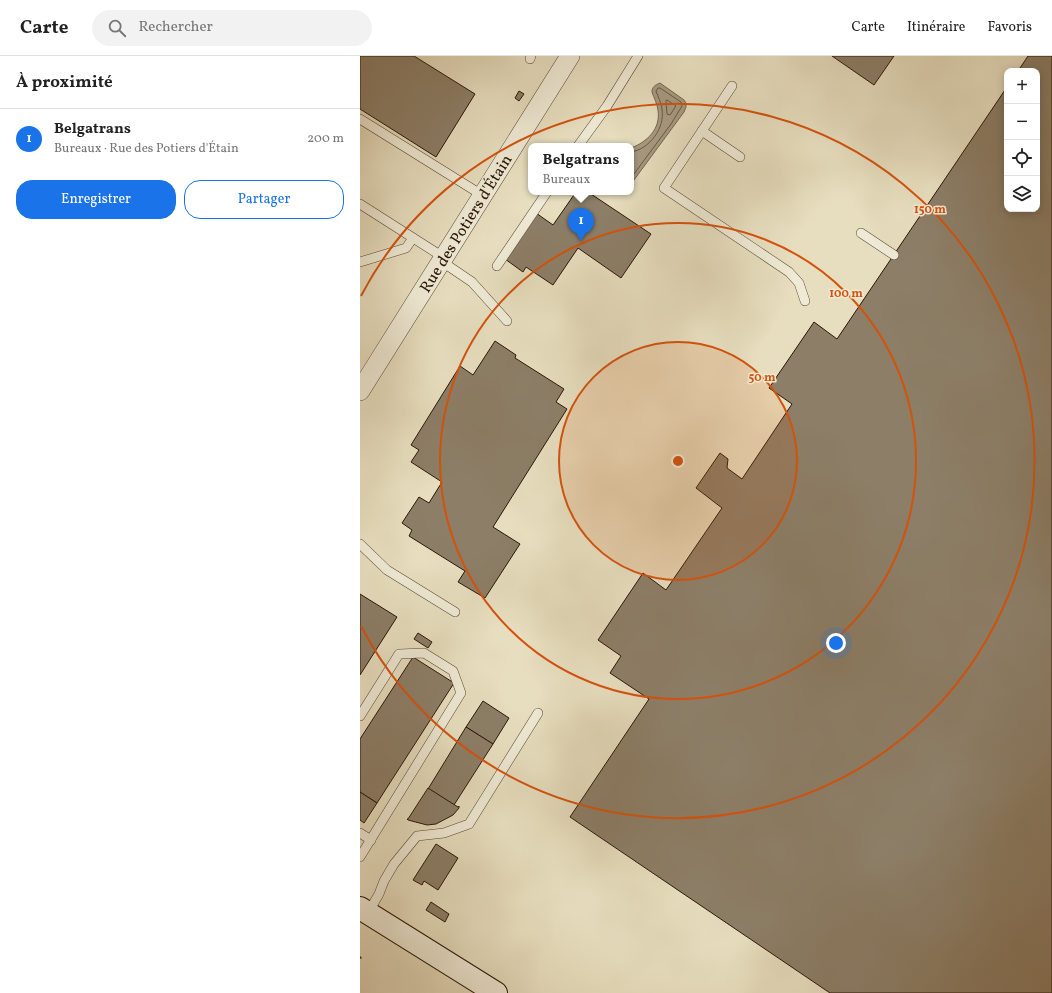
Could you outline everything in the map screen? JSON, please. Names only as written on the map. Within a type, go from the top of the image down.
[{"type":"street","name":"Rue des Potiers d'Étain","points":[[360,391],[570,56]]},
{"type":"street","points":[[364,911],[496,993]]},
{"type":"lane","points":[[580,143],[607,106],[638,56]]},
{"type":"lane","points":[[732,86],[664,188],[788,272],[799,282],[805,301]]},
{"type":"lane","points":[[360,119],[482,195]]},
{"type":"lane","points":[[702,131],[740,157]]},
{"type":"lane","points":[[497,266],[545,195]]},
{"type":"lane","points":[[360,204],[413,238],[472,282],[507,322]]},
{"type":"lane","points":[[861,233],[894,255]]},
{"type":"lane","points":[[360,262],[406,248],[413,238]]},
{"type":"lane","points":[[360,544],[387,570],[455,612]]},
{"type":"lane","points":[[360,716],[399,654],[424,653],[453,671],[461,693],[360,857]]},
{"type":"lane","points":[[364,911],[379,894],[384,881],[394,864],[417,836],[444,833],[468,824],[538,713]]},
{"type":"lane","points":[[360,833],[371,840]]},
{"type":"water","points":[[660,83],[684,100],[686,107],[684,112],[634,180],[634,146],[652,134],[657,123],[658,110],[652,90],[654,86]]},
{"type":"building","points":[[360,56],[414,56],[475,94],[436,157],[360,109]]},
{"type":"building","points":[[832,56],[894,56],[874,85]]},
{"type":"building","points":[[1028,56],[1052,56],[1052,993],[830,993],[570,817],[649,699],[610,673],[621,656],[598,640],[643,573],[666,590],[722,508],[696,488],[720,453],[728,459],[727,468],[742,479],[792,404],[769,388],[814,322],[837,339],[1004,91],[1004,212],[1040,212],[1040,68],[1020,68]]},
{"type":"building","points":[[519,91],[524,94],[519,101],[515,98]]},
{"type":"building","points":[[574,195],[592,195],[651,234],[621,278],[578,248],[553,285],[526,267],[523,272],[505,259],[536,213],[553,225]]},
{"type":"building","points":[[495,341],[516,355],[515,358],[564,389],[556,402],[567,409],[493,527],[520,544],[485,598],[458,582],[465,571],[409,536],[412,530],[402,523],[419,497],[429,503],[442,482],[411,462],[419,450],[411,445],[460,366],[473,375]]},
{"type":"building","points":[[360,594],[397,617],[360,675]]},
{"type":"building","points":[[418,633],[432,642],[428,648],[414,639]]},
{"type":"building","points":[[413,657],[454,683],[377,803],[360,792],[360,739]]},
{"type":"building","points":[[483,701],[509,718],[493,744],[466,727]]},
{"type":"building","points":[[466,727],[493,744],[454,805],[428,789]]},
{"type":"building","points":[[428,788],[458,807],[459,806],[459,808],[453,815],[436,824],[427,825],[408,820],[407,819]]},
{"type":"building","points":[[360,792],[377,803],[364,823],[360,820]]},
{"type":"building","points":[[436,844],[458,858],[438,890],[424,881],[422,885],[413,880]]},
{"type":"building","points":[[431,902],[449,914],[445,922],[426,910]]},
{"type":"place","name":"Belgatrans","points":[[581,241]]}]
